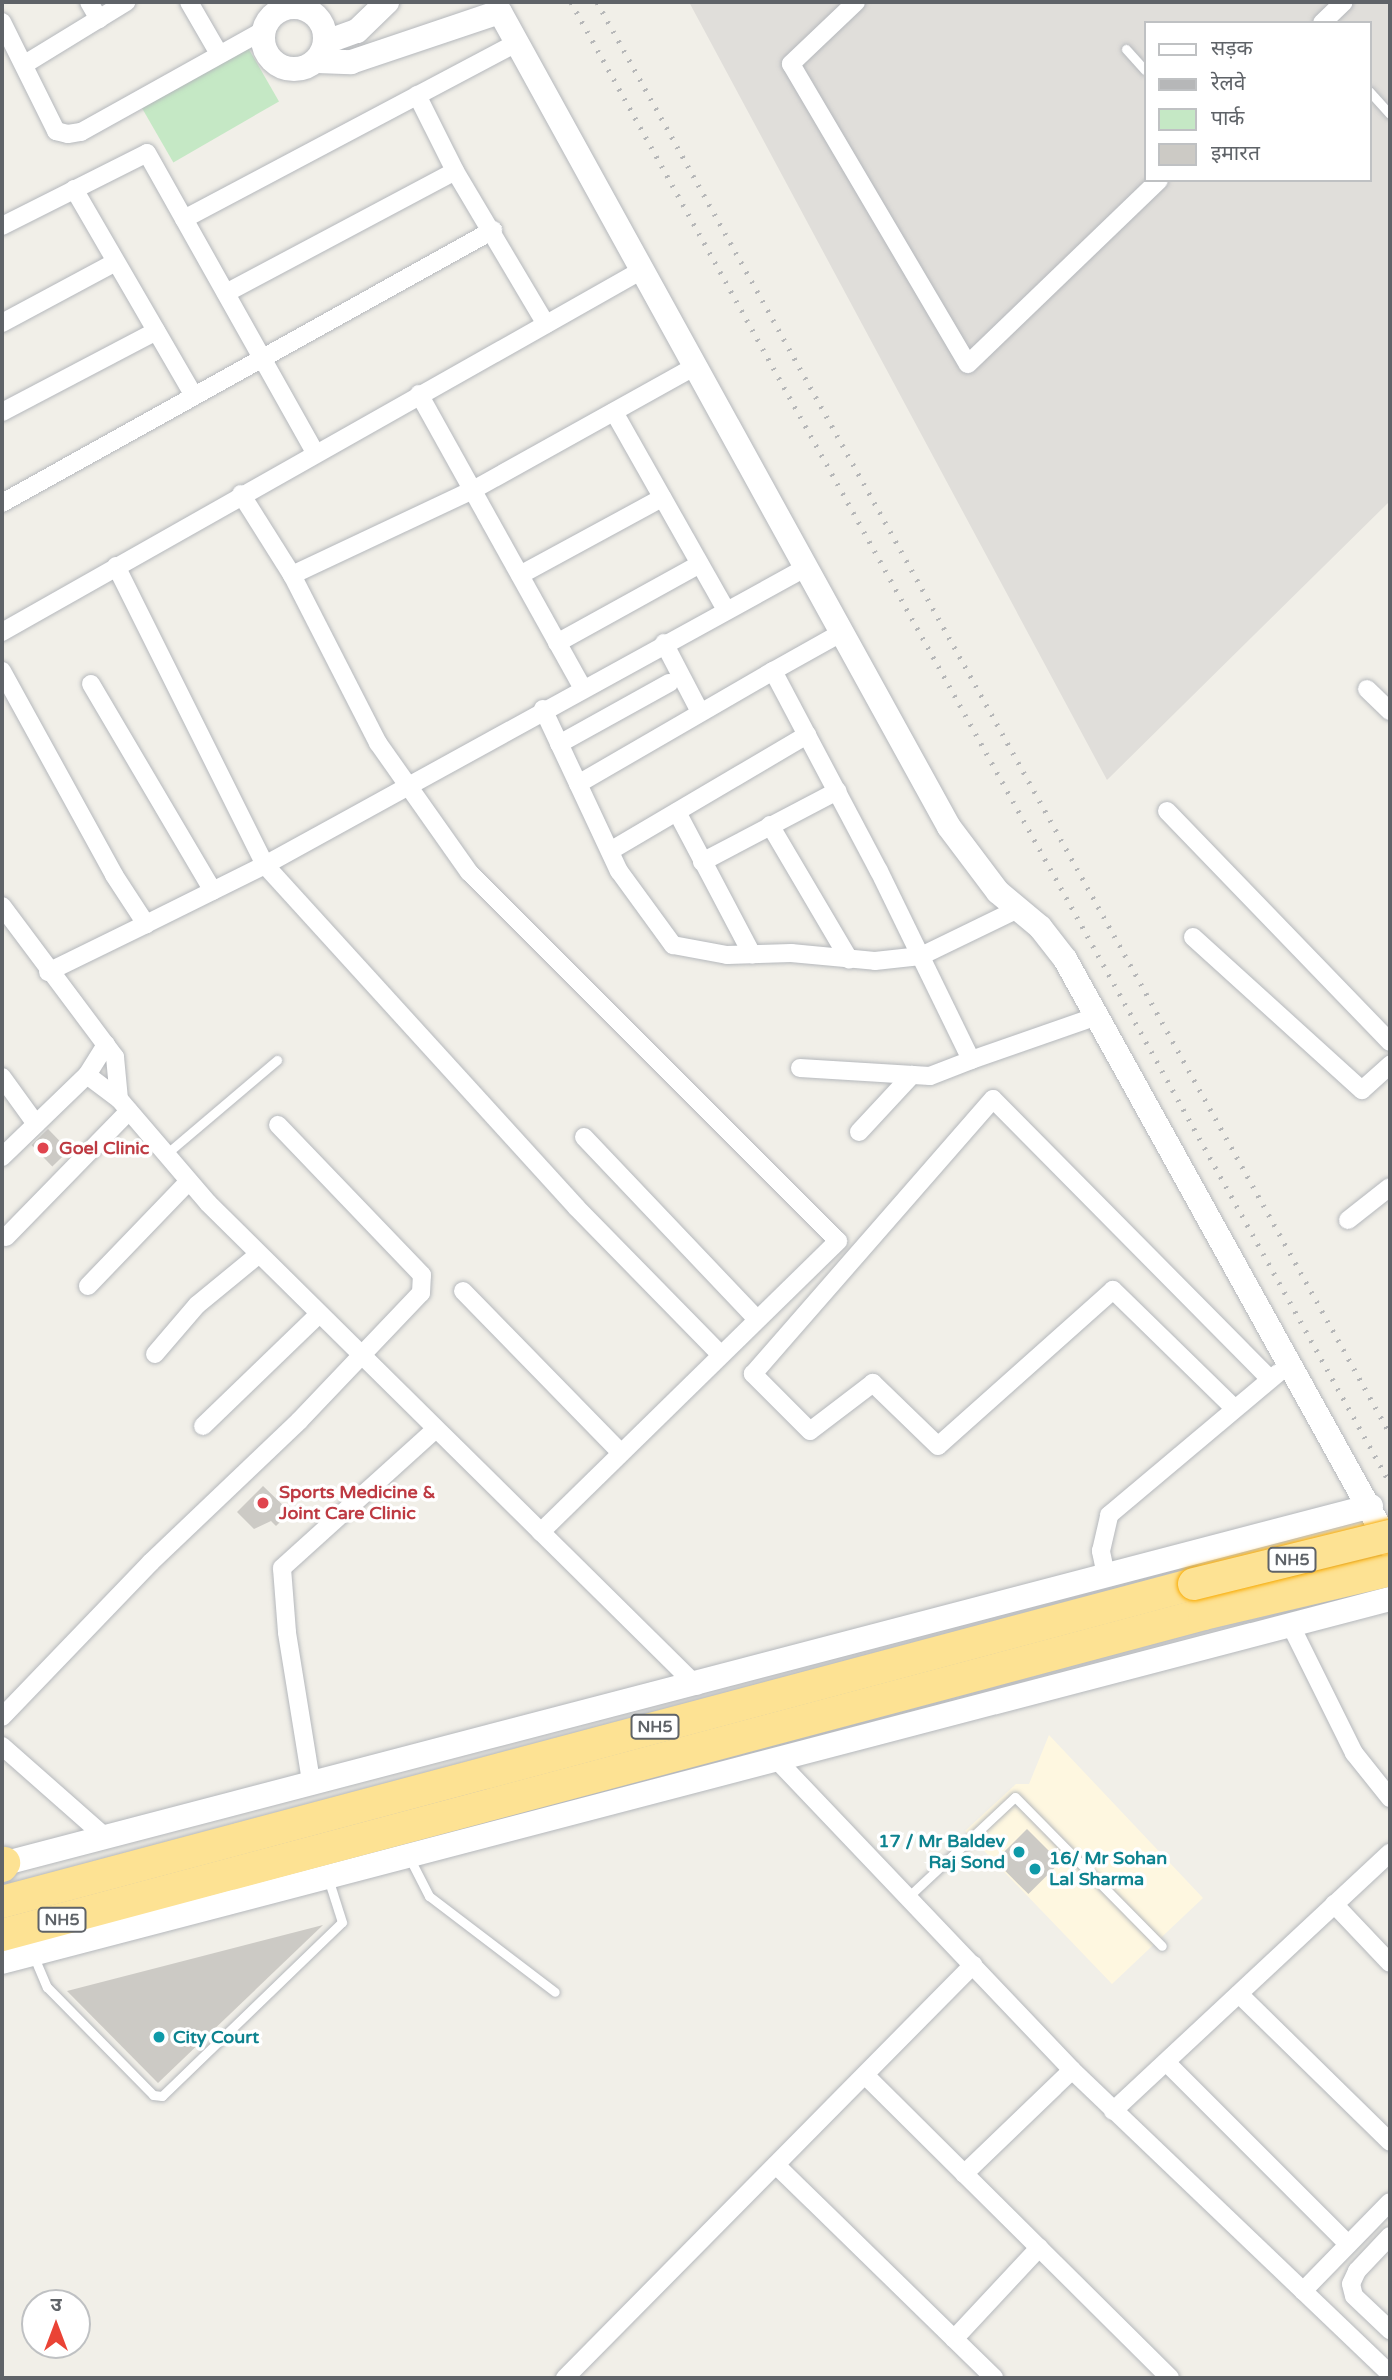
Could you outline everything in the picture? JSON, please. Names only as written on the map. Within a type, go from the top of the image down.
[{"type":"highway","name":"NH5","points":[[2,1902],[1194,1584],[1390,1536]]},
{"type":"highway","name":"NH5","points":[[2,1935],[122,1906],[1190,1618],[1390,1570]]},
{"type":"street","points":[[89,2],[99,19]]},
{"type":"street","points":[[25,64],[125,2]]},
{"type":"street","points":[[188,2],[218,52]]},
{"type":"street","points":[[264,30],[265,50],[278,65],[298,70],[321,51],[357,31],[387,2]]},
{"type":"street","points":[[856,2],[792,64],[968,364],[1157,182]]},
{"type":"street","points":[[1324,21],[1343,2]]},
{"type":"street","points":[[2,22],[56,131],[68,134],[131,105],[218,52],[264,30],[275,13],[296,3],[322,21],[321,51]]},
{"type":"street","points":[[321,51],[351,62],[497,7],[949,827],[998,892],[1018,909],[1065,959],[1292,1363],[1371,1506],[1390,1546]]},
{"type":"street","points":[[184,219],[516,43]]},
{"type":"street","points":[[417,95],[455,170],[493,230],[546,324]]},
{"type":"street","points":[[2,226],[147,153],[316,452]]},
{"type":"street","points":[[226,293],[455,170]]},
{"type":"street","points":[[74,190],[194,396]]},
{"type":"street","points":[[2,503],[493,230]]},
{"type":"street","points":[[2,323],[116,262]]},
{"type":"street","points":[[2,632],[241,494],[642,271]]},
{"type":"street","points":[[2,412],[156,331]]},
{"type":"street","points":[[292,575],[473,490],[694,367]]},
{"type":"street","points":[[419,394],[582,687]]},
{"type":"street","points":[[614,412],[726,610]]},
{"type":"street","points":[[241,494],[292,575],[378,743],[405,785],[469,872],[838,1241],[541,1532]]},
{"type":"street","points":[[520,575],[662,498]]},
{"type":"street","points":[[558,643],[700,564]]},
{"type":"street","points":[[116,566],[265,865],[576,1207],[721,1355]]},
{"type":"street","points":[[48,972],[265,865],[582,687],[805,568]]},
{"type":"street","points":[[578,784],[841,633]]},
{"type":"street","points":[[664,643],[700,712]]},
{"type":"street","points":[[2,671],[114,875],[146,924]]},
{"type":"street","points":[[773,671],[837,790],[971,1060]]},
{"type":"street","points":[[91,684],[213,891]]},
{"type":"street","points":[[559,744],[669,684]]},
{"type":"street","points":[[1367,689],[1390,711]]},
{"type":"street","points":[[543,709],[610,851],[645,910],[673,945],[727,955],[849,959],[921,956],[1018,909]]},
{"type":"street","points":[[610,851],[807,735]]},
{"type":"street","points":[[702,862],[837,790]]},
{"type":"street","points":[[1167,811],[1390,1042]]},
{"type":"street","points":[[677,812],[752,954]]},
{"type":"street","points":[[770,825],[849,959]]},
{"type":"street","points":[[2,906],[48,972],[106,1044],[118,1068],[124,1105]]},
{"type":"street","points":[[1193,937],[1362,1090],[1390,1065]]},
{"type":"street","points":[[800,1068],[930,1076],[1097,1016]]},
{"type":"street","points":[[2,1157],[87,1075],[106,1044]]},
{"type":"street","points":[[87,1075],[124,1105],[188,1182],[259,1254],[697,1686]]},
{"type":"street","points":[[859,1132],[912,1075]]},
{"type":"street","points":[[2,1077],[36,1125]]},
{"type":"street","points":[[1233,1407],[1113,1290],[938,1446],[873,1382],[810,1431],[752,1374],[993,1099],[1270,1379]]},
{"type":"street","points":[[6,1237],[124,1105]]},
{"type":"street","points":[[2,1717],[151,1562],[299,1422],[359,1354],[421,1293],[422,1275],[278,1125]]},
{"type":"street","points":[[584,1137],[757,1319]]},
{"type":"street","points":[[88,1286],[188,1182]]},
{"type":"street","points":[[1348,1220],[1390,1187]]},
{"type":"street","points":[[155,1354],[197,1305],[259,1254]]},
{"type":"street","points":[[463,1291],[621,1453]]},
{"type":"street","points":[[203,1426],[319,1314]]},
{"type":"street","points":[[1106,1575],[1101,1551],[1109,1515],[1233,1407],[1292,1363]]},
{"type":"street","points":[[311,1782],[287,1632],[282,1568],[436,1429]]},
{"type":"street","points":[[3,1864],[103,1835],[697,1686],[1371,1506]]},
{"type":"street","points":[[2,1962],[1390,1599]]},
{"type":"street","points":[[1291,1626],[1354,1753],[1390,1798]]},
{"type":"street","points":[[2,1746],[103,1835]]},
{"type":"street","points":[[776,1759],[1072,2070],[1390,2374]]},
{"type":"street","points":[[1113,2111],[1390,1853]]},
{"type":"street","points":[[1334,1904],[1390,1963]]},
{"type":"street","points":[[565,2378],[973,1965]]},
{"type":"street","points":[[1238,1994],[1390,2142]]},
{"type":"street","points":[[1166,2062],[1347,2243]]},
{"type":"street","points":[[964,2174],[1072,2070]]},
{"type":"street","points":[[864,2075],[1170,2378]]},
{"type":"street","points":[[776,2165],[994,2378]]},
{"type":"street","points":[[1303,2291],[1390,2202]]},
{"type":"street","points":[[1390,2236],[1351,2284],[1354,2296],[1390,2330]]},
{"type":"street","points":[[954,2339],[1039,2248]]},
{"type":"lane","points":[[1126,49],[1144,69]]},
{"type":"lane","points":[[1371,93],[1390,114]]},
{"type":"lane","points":[[165,1155],[277,1060]]},
{"type":"lane","points":[[908,1896],[1015,1797],[1162,1946]]},
{"type":"lane","points":[[408,1855],[429,1896],[555,1992]]},
{"type":"lane","points":[[33,1953],[47,1987],[143,2085],[162,2096],[342,1922],[328,1876]]},
{"type":"shaded area","points":[[689,2],[1390,2],[1390,501],[1107,780]]},
{"type":"shaded area","points":[[1049,1735],[1203,1898],[1112,1984],[965,1831],[1016,1784],[1029,1784]]},
{"type":"green space","points":[[247,46],[279,101],[173,162],[141,107]]},
{"type":"building","points":[[48,1129],[69,1151],[52,1167],[31,1145]]},
{"type":"building","points":[[263,1486],[290,1512],[276,1526],[271,1521],[254,1529],[237,1512]]},
{"type":"building","points":[[1027,1829],[1060,1862],[1028,1894],[995,1861]]},
{"type":"building","name":"City Court","points":[[323,1925],[158,2083],[67,1991]]},
{"type":"railway","points":[[571,2],[1390,1483]]},
{"type":"railway","points":[[597,2],[1390,1434]]},
{"type":"place","name":"Goel Clinic","points":[[43,1148]]},
{"type":"place","name":"Sports Medicine & Joint Care Clinic","points":[[263,1503]]},
{"type":"place","name":"17 / Mr Baldev Raj Sond","points":[[1019,1852]]},
{"type":"place","name":"16/ Mr Sohan Lal Sharma","points":[[1035,1869]]},
{"type":"place","name":"City Court","points":[[159,2037]]}]
